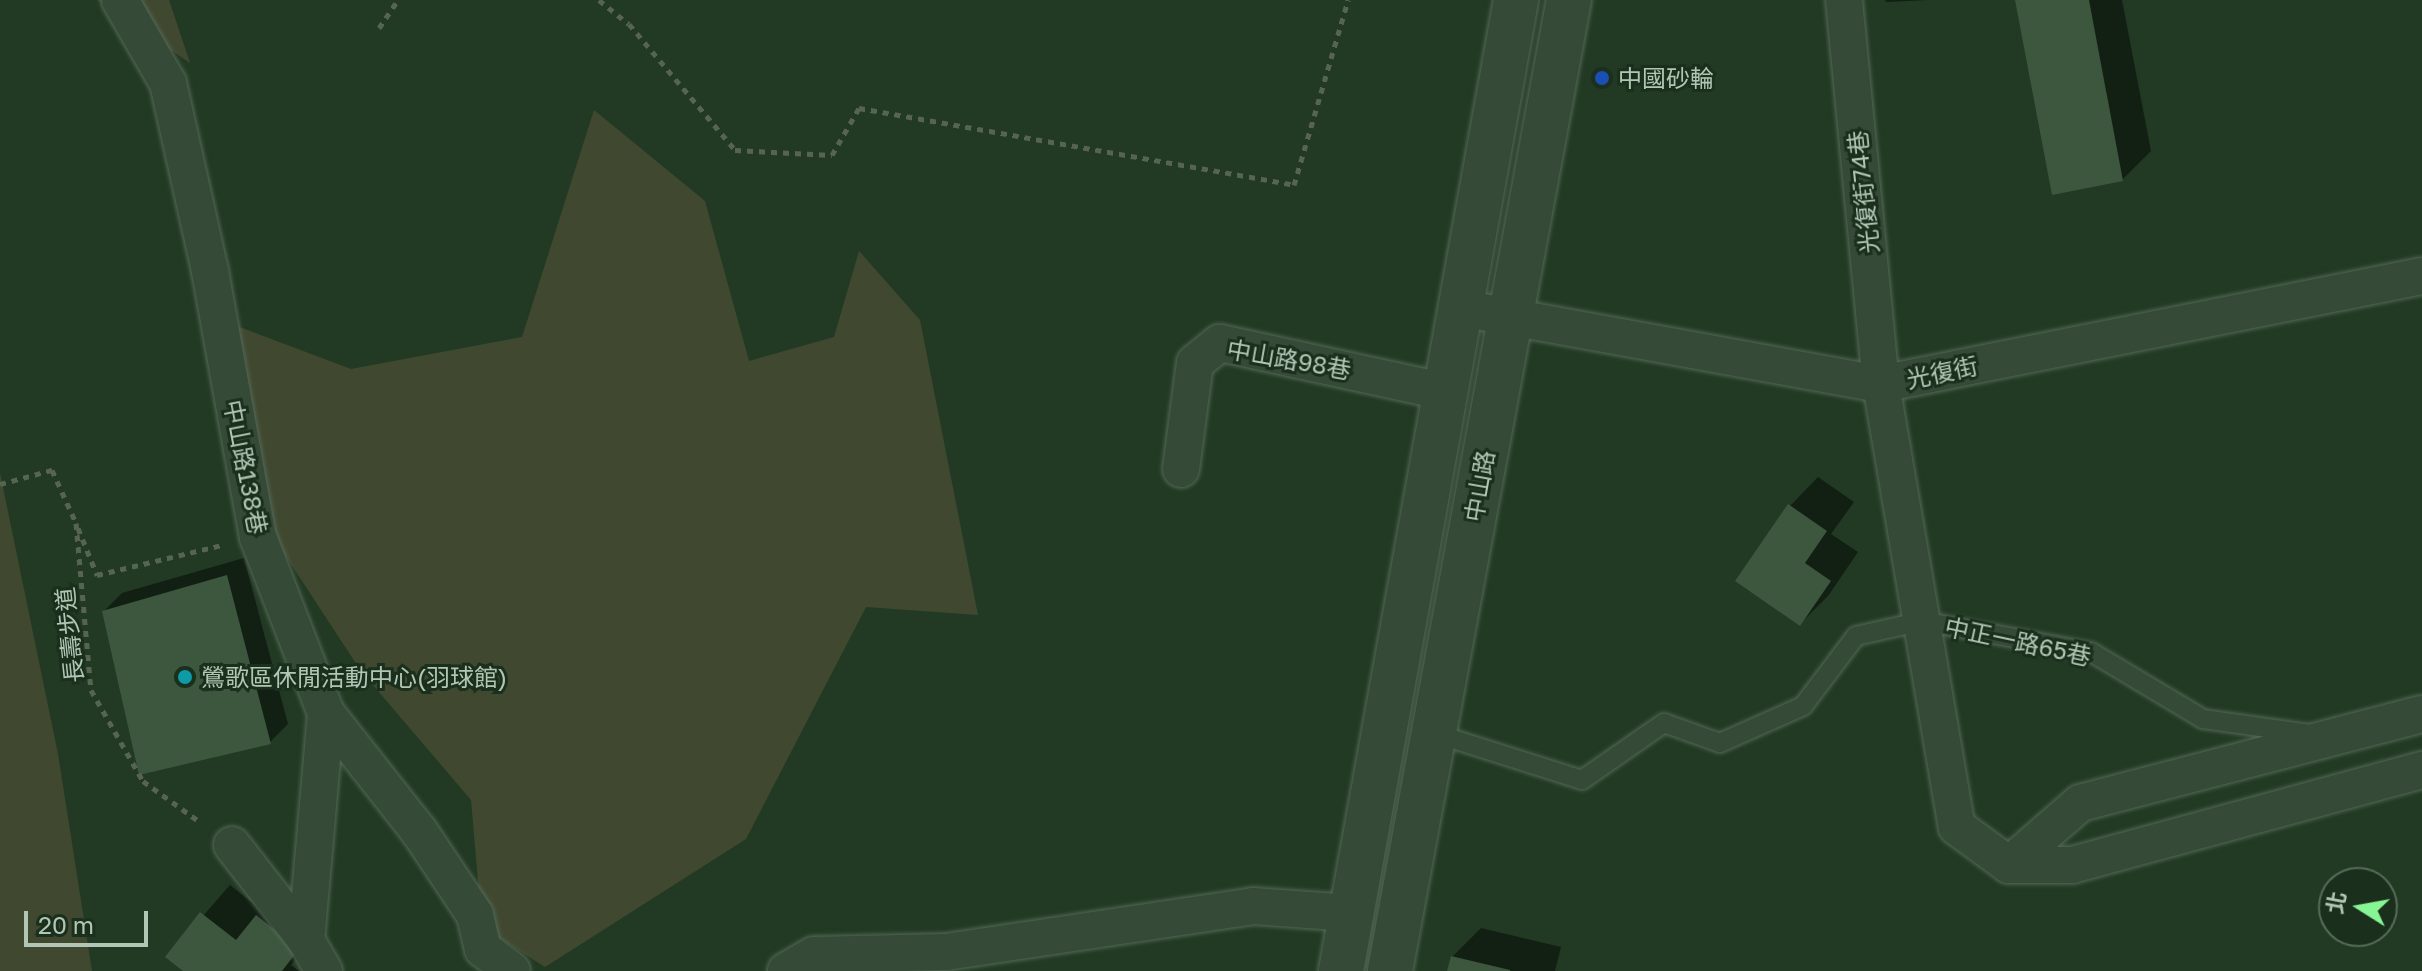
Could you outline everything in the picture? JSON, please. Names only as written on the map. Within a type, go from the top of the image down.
[{"type":"street","name":"中山路138巷","points":[[120,0],[168,83],[210,271],[258,537],[326,713],[306,940]]},
{"type":"street","name":"中山路","points":[[1341,971],[1516,0]]},
{"type":"street","name":"中山路","points":[[1390,971],[1569,0]]},
{"type":"street","name":"光復街74巷","points":[[1844,0],[1881,384]]},
{"type":"street","name":"光復街","points":[[1461,308],[1881,384],[2422,276]]},
{"type":"street","name":"中山路98巷","points":[[1181,469],[1195,363],[1220,343],[1446,392]]},
{"type":"street","name":"中正一路65巷","points":[[1881,384],[1957,827],[2009,865],[2080,803],[2422,714]]},
{"type":"street","points":[[326,713],[419,831],[475,915],[483,949],[512,971]]},
{"type":"street","points":[[2009,865],[2072,865],[2422,770]]},
{"type":"street","points":[[232,845],[306,940],[324,971]]},
{"type":"street","points":[[786,971],[814,955],[946,952],[1253,906],[1351,913]]},
{"type":"lane","name":"中正一路65巷","points":[[1434,733],[1582,780],[1664,723],[1720,743],[1803,706],[1856,636],[1922,621],[2091,652],[2203,719],[2337,738]]},
{"type":"path","points":[[379,28],[398,0]]},
{"type":"path","points":[[599,0],[629,24],[735,150],[832,155],[859,108],[1294,185],[1348,0]]},
{"type":"path","name":"長壽步道","points":[[0,484],[52,470],[76,523],[91,690],[143,781],[232,845]]},
{"type":"path","points":[[76,523],[97,575],[258,537]]},
{"type":"green space","points":[[97,0],[169,0],[190,63]]},
{"type":"green space","points":[[594,110],[705,201],[749,361],[834,337],[859,251],[920,320],[978,615],[866,607],[746,839],[545,967],[482,927],[471,800],[361,671],[260,517],[221,320],[351,369],[522,337]]},
{"type":"green space","points":[[0,473],[58,754],[92,971],[0,971]]},
{"type":"building","points":[[2015,0],[2089,0],[2123,181],[2052,195]]},
{"type":"building","points":[[1788,504],[1827,531],[1805,563],[1831,581],[1800,626],[1735,581]]},
{"type":"building","name":"鶯歌區休閒活動中心(羽球館)","points":[[227,575],[271,744],[139,775],[102,611]]},
{"type":"building","points":[[200,912],[236,940],[256,915],[299,949],[282,971],[183,971],[165,957]]},
{"type":"building","points":[[1451,956],[1510,970],[1510,971],[1447,971]]},
{"type":"place","name":"中國砂輪","points":[[1602,78]]},
{"type":"place","name":"鶯歌區休閒活動中心(羽球館)","points":[[185,677]]}]
